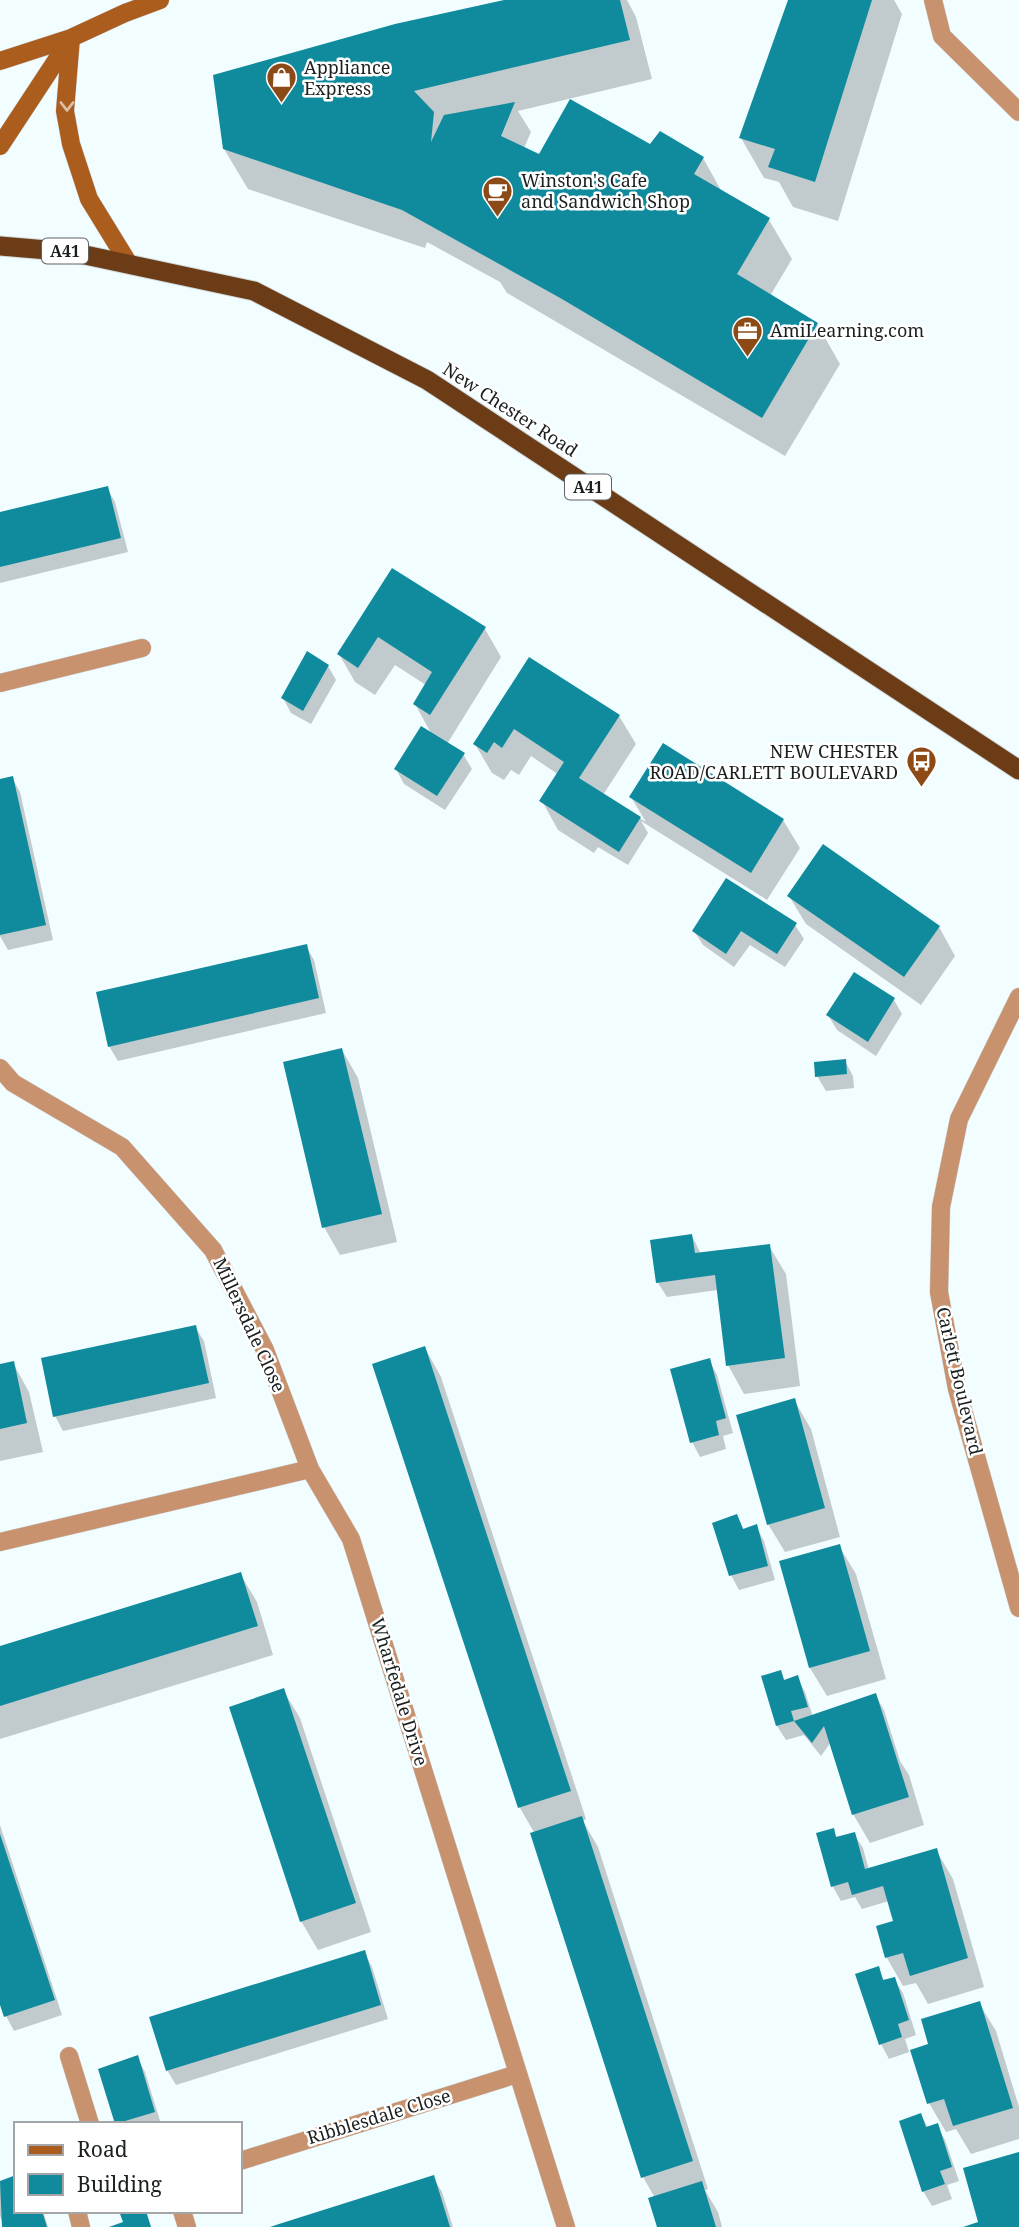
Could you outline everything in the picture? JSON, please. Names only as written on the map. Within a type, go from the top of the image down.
[{"type":"highway","name":"New Chester Road","points":[[0,246],[71,252],[254,291],[427,380],[1019,770]]},
{"type":"main road","points":[[0,61],[71,38],[160,0]]},
{"type":"main road","points":[[0,146],[71,38]]},
{"type":"main road","points":[[71,38],[65,111],[71,144],[89,199],[129,264]]},
{"type":"street","points":[[933,0],[942,36],[1019,112]]},
{"type":"street","points":[[0,683],[142,648]]},
{"type":"street","name":"Carlett Boulevard","points":[[1019,997],[959,1119],[941,1207],[939,1292],[957,1388],[1019,1608]]},
{"type":"street","name":"Millersdale Close","points":[[0,1068],[13,1083],[122,1147],[213,1251],[265,1350],[310,1469]]},
{"type":"street","points":[[0,1542],[310,1469]]},
{"type":"street","name":"Wharfedale Drive","points":[[310,1469],[351,1539],[566,2227]]},
{"type":"street","points":[[69,2056],[89,2122]]},
{"type":"street","name":"Ribblesdale Close","points":[[242,2160],[517,2074]]},
{"type":"building","points":[[504,0],[620,0],[630,40],[414,91],[434,112],[431,142],[444,115],[515,102],[501,136],[539,154],[570,99],[650,144],[660,131],[704,157],[694,174],[770,218],[737,274],[818,323],[762,418],[562,299],[402,210],[223,149],[213,75],[395,24]]},
{"type":"building","points":[[788,0],[872,0],[815,182],[768,167],[775,149],[739,138]]},
{"type":"building","points":[[108,486],[121,538],[0,567],[0,512]]},
{"type":"building","points":[[392,568],[486,627],[430,715],[413,704],[432,672],[378,637],[358,668],[337,654]]},
{"type":"building","points":[[307,651],[329,665],[303,711],[281,698]]},
{"type":"building","points":[[529,657],[620,715],[579,778],[641,817],[619,852],[539,801],[564,762],[514,729],[502,748],[494,742],[487,753],[473,744]]},
{"type":"building","points":[[421,726],[465,753],[437,796],[394,769]]},
{"type":"building","points":[[663,743],[784,819],[751,873],[629,797]]},
{"type":"building","points":[[13,776],[46,925],[0,935],[0,779]]},
{"type":"building","points":[[823,844],[940,926],[904,977],[787,896]]},
{"type":"building","points":[[726,878],[797,923],[777,954],[741,931],[726,954],[692,931]]},
{"type":"building","points":[[307,944],[319,998],[108,1047],[96,992]]},
{"type":"building","points":[[854,972],[895,998],[868,1042],[826,1015]]},
{"type":"building","points":[[342,1048],[382,1214],[322,1228],[283,1062]]},
{"type":"building","points":[[846,1059],[847,1074],[815,1077],[814,1062]]},
{"type":"building","points":[[692,1234],[695,1253],[770,1244],[785,1358],[726,1366],[715,1275],[656,1283],[650,1240]]},
{"type":"building","points":[[196,1325],[209,1383],[53,1417],[41,1358]]},
{"type":"building","points":[[425,1346],[571,1791],[518,1808],[372,1364]]},
{"type":"building","points":[[710,1358],[726,1418],[716,1421],[719,1435],[690,1443],[670,1369]]},
{"type":"building","points":[[14,1361],[27,1423],[0,1429],[0,1364]]},
{"type":"building","points":[[795,1398],[825,1508],[767,1525],[736,1415]]},
{"type":"building","points":[[737,1514],[743,1529],[757,1524],[768,1566],[729,1576],[712,1523]]},
{"type":"building","points":[[840,1544],[870,1651],[809,1668],[779,1561]]},
{"type":"building","points":[[241,1572],[258,1626],[0,1706],[0,1646]]},
{"type":"building","points":[[781,1670],[784,1680],[798,1675],[808,1707],[791,1711],[794,1721],[776,1726],[761,1676]]},
{"type":"building","points":[[284,1688],[356,1903],[300,1922],[229,1707]]},
{"type":"building","points":[[876,1693],[909,1797],[852,1815],[824,1726],[812,1743],[794,1721]]},
{"type":"building","points":[[582,1816],[693,2161],[641,2178],[530,1833]]},
{"type":"building","points":[[834,1828],[836,1837],[855,1832],[865,1869],[937,1848],[968,1958],[910,1976],[903,1953],[885,1958],[876,1926],[893,1921],[883,1886],[852,1895],[848,1882],[831,1887],[816,1833]]},
{"type":"building","points":[[0,1834],[55,2000],[4,2017],[0,2005]]},
{"type":"building","points":[[365,1950],[381,2005],[166,2071],[149,2017]]},
{"type":"building","points":[[879,1966],[883,1980],[895,1977],[909,2020],[898,2024],[902,2037],[879,2045],[855,1974]]},
{"type":"building","points":[[980,2001],[1013,2108],[953,2126],[944,2099],[927,2104],[910,2050],[928,2044],[921,2019]]},
{"type":"building","points":[[138,2055],[155,2112],[114,2122],[98,2069]]},
{"type":"building","points":[[921,2113],[926,2127],[938,2123],[952,2167],[940,2171],[945,2184],[922,2192],[899,2121]]},
{"type":"building","points":[[1019,2152],[1019,2227],[963,2227],[978,2222],[963,2168]]},
{"type":"building","points":[[434,2175],[450,2227],[270,2227],[279,2224]]},
{"type":"building","points":[[14,2176],[14,2213],[43,2213],[47,2227],[2,2227],[0,2181]]},
{"type":"building","points":[[702,2181],[716,2227],[657,2227],[648,2198]]},
{"type":"building","points":[[120,2213],[147,2213],[151,2227],[109,2227],[123,2222]]},
{"type":"place","name":"Appliance Express","points":[[281,105]]},
{"type":"place","name":"Winston's Cafe and Sandwich Shop","points":[[498,218]]},
{"type":"place","name":"AmiLearning.com","points":[[747,358]]},
{"type":"place","name":"NEW CHESTER ROAD/CARLETT BOULEVARD","points":[[921,789]]}]
